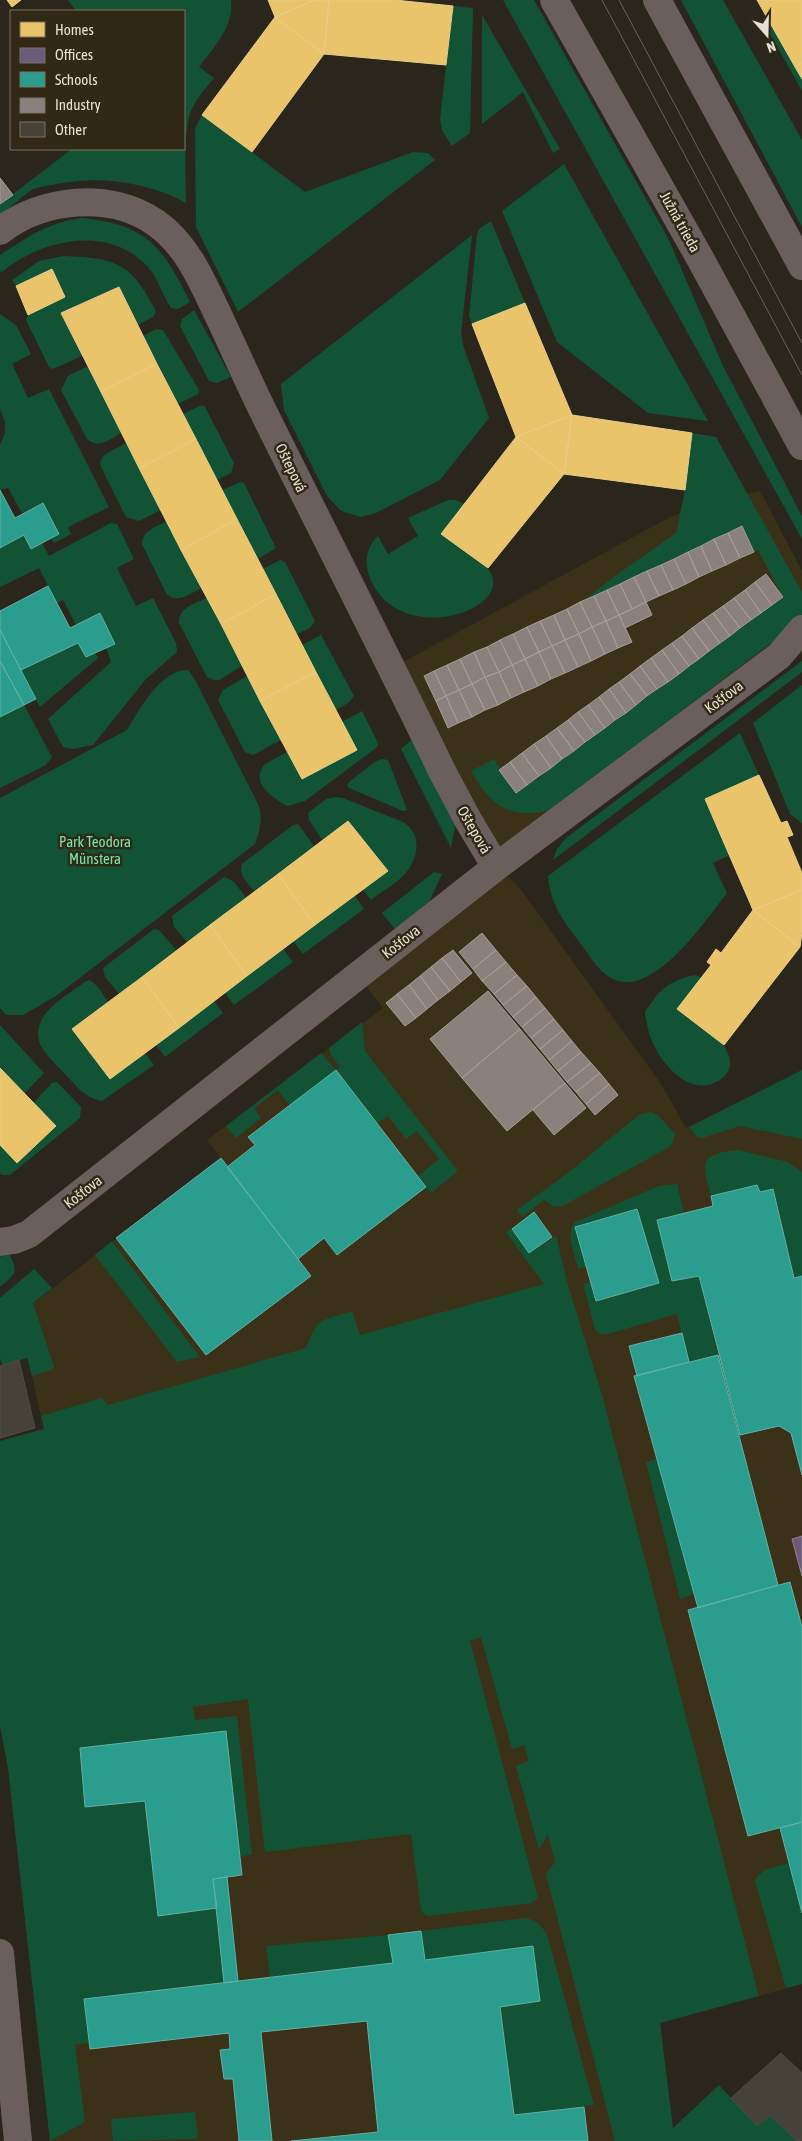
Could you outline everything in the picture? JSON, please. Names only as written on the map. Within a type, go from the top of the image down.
[{"type":"street","name":"Južná trieda","points":[[554,0],[701,260],[802,446]]},
{"type":"street","points":[[657,0],[802,266]]},
{"type":"street","name":"Oštepová","points":[[0,231],[28,214],[82,201],[111,204],[134,212],[156,222],[178,243],[195,268],[251,387],[442,772],[496,867]]},
{"type":"street","name":"Košťova","points":[[8,1241],[496,867],[791,652],[802,629]]},
{"type":"street","points":[[0,1954],[18,2141]]},
{"type":"shaded area","points":[[760,491],[802,571],[802,629],[496,867],[519,887],[661,1084],[686,1128],[802,1070],[802,1984],[660,2023],[674,2141],[50,2141],[8,1768],[0,1726],[0,1441],[44,1429],[18,1315],[221,1158],[207,1140],[383,1008],[358,976],[495,867],[392,668],[670,517],[719,500]]},
{"type":"green space","points":[[68,0],[231,0],[231,10],[226,28],[217,44],[199,67],[214,78],[194,104],[190,114],[186,133],[186,203],[137,185],[103,180],[86,180],[33,189],[0,215],[0,204],[71,150],[185,150],[185,10],[75,10]]},
{"type":"green space","points":[[503,0],[534,0],[668,238],[724,368],[802,516],[802,539]]},
{"type":"green space","points":[[681,0],[723,0],[802,140],[802,227]]},
{"type":"green space","points":[[453,6],[473,8],[470,133],[452,146],[442,130],[440,119]]},
{"type":"green space","points":[[482,15],[560,149],[553,153],[523,92],[482,124]]},
{"type":"green space","points":[[770,22],[802,79],[802,91],[765,25]]},
{"type":"green space","points":[[202,115],[305,192],[413,152],[428,153],[435,160],[238,312],[196,227],[195,128]]},
{"type":"green space","points":[[564,164],[708,421],[648,413],[557,342],[502,211]]},
{"type":"green space","points":[[82,218],[123,226],[138,233],[150,242],[171,266],[190,302],[178,309],[171,308],[155,278],[143,262],[127,251],[109,244],[91,241],[52,245],[17,261],[2,272],[0,271],[0,255],[10,248],[48,227]]},
{"type":"green space","points":[[491,221],[525,303],[472,324],[469,316],[477,234],[480,228]]},
{"type":"green space","points":[[472,235],[461,333],[463,345],[489,418],[440,480],[376,513],[361,517],[341,511],[327,496],[284,410],[281,384]]},
{"type":"green space","points":[[64,256],[97,259],[120,266],[139,282],[156,311],[154,316],[138,325],[118,287],[61,313],[82,356],[53,369],[49,367],[26,320],[28,315],[65,297],[52,270],[16,286],[12,280],[39,261]]},
{"type":"green space","points":[[194,310],[231,377],[217,383],[209,381],[180,326],[182,319]]},
{"type":"green space","points":[[0,314],[16,325],[31,354],[12,364],[28,398],[49,389],[109,507],[68,527],[71,534],[54,543],[51,539],[59,534],[43,503],[22,513],[8,488],[0,490],[0,445],[5,433],[5,422],[0,409]]},
{"type":"green space","points":[[156,329],[163,330],[199,390],[198,394],[178,404],[143,336]]},
{"type":"green space","points":[[88,366],[121,433],[108,441],[100,443],[91,442],[87,439],[61,390],[68,376]]},
{"type":"green space","points":[[202,405],[205,407],[234,463],[231,473],[217,480],[183,414]]},
{"type":"green space","points":[[692,433],[716,437],[802,592],[802,615],[796,624],[551,810],[524,813],[503,807],[486,793],[471,771],[494,759],[517,793],[783,597],[758,550],[754,552],[742,527],[582,602],[676,533],[685,490]]},
{"type":"green space","points":[[126,443],[161,510],[139,521],[126,517],[100,462],[104,455]]},
{"type":"green space","points":[[241,482],[244,483],[276,548],[258,559],[222,490]]},
{"type":"green space","points":[[448,500],[455,500],[465,504],[441,534],[487,568],[493,583],[488,597],[473,608],[452,615],[429,617],[405,613],[385,600],[370,578],[367,567],[369,550],[378,536],[388,554],[418,536],[408,518]]},
{"type":"green space","points":[[167,521],[201,588],[179,598],[174,598],[166,593],[142,544],[147,533],[154,527]]},
{"type":"green space","points":[[111,523],[117,524],[134,559],[117,568],[136,606],[153,598],[176,643],[177,652],[146,679],[93,745],[73,749],[63,747],[48,719],[111,662],[106,648],[115,643],[100,613],[76,625],[63,600],[57,603],[39,568],[0,587],[0,548],[24,535],[31,549],[42,543],[49,556]]},
{"type":"green space","points":[[280,560],[285,562],[315,621],[310,628],[297,634],[263,569]]},
{"type":"green space","points":[[207,598],[242,666],[219,680],[207,677],[179,623],[184,610],[192,604]]},
{"type":"green space","points":[[321,635],[354,696],[348,703],[336,710],[302,645]]},
{"type":"green space","points":[[78,643],[86,657],[95,653],[98,658],[40,707],[21,670]]},
{"type":"green space","points":[[802,661],[802,672],[553,860],[557,849],[566,838]]},
{"type":"green space","name":"Park Teodora Münstera","points":[[188,670],[194,678],[258,804],[260,824],[255,844],[56,996],[23,1015],[6,1015],[0,1008],[0,798],[127,730],[144,702],[160,683],[178,671]]},
{"type":"green space","points":[[247,676],[281,740],[253,755],[245,752],[218,700],[223,690]]},
{"type":"green space","points":[[802,685],[802,823],[790,814],[753,723]]},
{"type":"green space","points":[[24,705],[52,757],[46,765],[0,788],[0,717]]},
{"type":"green space","points":[[362,711],[377,741],[378,745],[376,748],[305,801],[287,806],[269,794],[261,783],[260,777],[265,764]]},
{"type":"green space","points":[[420,733],[456,822],[451,848],[401,749]]},
{"type":"green space","points":[[740,733],[759,775],[705,799],[730,855],[713,863],[727,893],[693,937],[662,967],[646,977],[630,982],[615,980],[597,966],[570,930],[552,897],[548,876]]},
{"type":"green space","points":[[388,760],[407,810],[403,811],[349,788],[347,785],[376,761]]},
{"type":"green space","points":[[343,798],[403,822],[414,833],[416,840],[415,855],[408,870],[396,882],[371,900],[363,890],[388,871],[348,821],[322,840],[309,820],[308,813],[326,799]]},
{"type":"green space","points":[[298,824],[314,846],[254,891],[242,875],[242,864],[293,825]]},
{"type":"green space","points":[[434,872],[442,874],[429,902],[395,929],[382,913]]},
{"type":"green space","points":[[224,877],[233,881],[246,897],[188,943],[174,927],[172,916]]},
{"type":"green space","points":[[355,896],[364,909],[303,954],[293,941]]},
{"type":"green space","points":[[154,929],[159,930],[177,951],[119,994],[105,977],[103,968]]},
{"type":"green space","points":[[283,949],[293,962],[234,1005],[225,993]]},
{"type":"green space","points":[[696,975],[701,978],[730,1062],[728,1071],[723,1077],[716,1082],[704,1085],[692,1084],[681,1078],[671,1069],[655,1046],[645,1013],[656,996],[665,987],[683,978]]},
{"type":"green space","points":[[90,980],[98,987],[108,1002],[72,1029],[110,1079],[145,1053],[154,1065],[102,1101],[81,1091],[51,1060],[40,1044],[38,1034],[44,1015],[51,1007]]},
{"type":"green space","points":[[214,1001],[223,1013],[165,1057],[156,1045]]},
{"type":"green space","points":[[362,1022],[365,1051],[458,1171],[431,1193],[418,1176],[439,1159],[417,1131],[406,1139],[388,1116],[377,1123],[290,1106],[278,1090],[254,1108],[261,1118],[236,1138],[226,1126],[321,1053],[336,1070],[340,1067],[331,1055],[329,1048]]},
{"type":"green space","points":[[0,1025],[44,1073],[24,1094],[0,1068]]},
{"type":"green space","points":[[802,1070],[802,1139],[740,1126],[702,1138],[697,1137],[689,1127]]},
{"type":"green space","points":[[57,1082],[81,1107],[80,1118],[10,1175],[2,1175],[0,1173],[0,1145],[17,1163],[56,1127],[33,1103],[52,1083]]},
{"type":"green space","points":[[651,1112],[659,1116],[675,1134],[671,1146],[563,1206],[554,1207],[544,1200],[522,1217],[517,1210],[569,1172],[639,1115]]},
{"type":"green space","points":[[738,1150],[788,1162],[802,1172],[802,1276],[794,1278],[773,1189],[760,1192],[757,1185],[711,1196],[706,1175],[706,1162],[716,1154]]},
{"type":"green space","points":[[677,1184],[684,1213],[657,1220],[672,1281],[699,1276],[718,1355],[689,1362],[677,1314],[608,1334],[601,1334],[595,1330],[583,1284],[590,1282],[596,1300],[658,1283],[637,1209],[575,1227],[586,1267],[578,1269],[571,1238],[572,1226],[575,1222],[659,1186]]},
{"type":"green space","points":[[512,1229],[530,1253],[556,1236],[568,1285],[602,1395],[759,1996],[660,2023],[673,2128],[719,2085],[757,2126],[770,2115],[797,2141],[615,2141],[546,1874],[555,1862],[548,1834],[539,1850],[516,1766],[529,1761],[524,1745],[512,1749],[481,1637],[470,1641],[537,1895],[537,1899],[531,1903],[428,1916],[424,1914],[421,1910],[411,1834],[265,1852],[248,1699],[193,1707],[195,1720],[237,1716],[252,1855],[240,1856],[226,1731],[80,1748],[85,1807],[145,1801],[158,1916],[217,1908],[224,1983],[85,1999],[89,2043],[75,2045],[85,2122],[50,2141],[8,1768],[0,1726],[0,1441],[44,1429],[41,1416],[102,1398],[108,1405],[306,1348],[314,1330],[322,1321],[352,1311],[360,1335],[544,1284],[506,1232]]},
{"type":"green space","points":[[112,1241],[200,1357],[177,1362],[95,1255]]},
{"type":"green space","points":[[8,1253],[15,1269],[12,1276],[0,1287],[0,1257]]},
{"type":"green space","points":[[34,1269],[52,1288],[33,1303],[54,1367],[51,1370],[32,1376],[27,1358],[2,1365],[0,1358],[0,1298]]},
{"type":"green space","points":[[657,1459],[694,1594],[680,1599],[646,1462]]},
{"type":"green space","points":[[789,1863],[802,1913],[802,1984],[786,1988],[755,1881],[761,1873]]},
{"type":"green space","points":[[526,1918],[540,1925],[548,1938],[594,2105],[514,2115],[500,2007],[540,2001],[533,1946],[425,1960],[421,1931]]},
{"type":"green space","points":[[388,1935],[393,1963],[270,1978],[266,1946]]},
{"type":"green space","points":[[195,2112],[198,2139],[113,2141],[111,2119]]},
{"type":"building: Homes","points":[[7,0],[21,0],[12,7]]},
{"type":"building: Homes","points":[[268,0],[315,0],[275,17]]},
{"type":"building: Homes","points":[[315,0],[329,0],[324,54],[275,17]]},
{"type":"building: Homes","points":[[329,0],[395,0],[453,6],[446,65],[324,54]]},
{"type":"building: Homes","points":[[757,0],[802,0],[802,63],[795,67]]},
{"type":"building: Homes","points":[[275,17],[324,54],[252,152],[202,115]]},
{"type":"building: Homes","points":[[802,63],[802,79],[795,67]]},
{"type":"building: Homes","points":[[52,269],[65,297],[28,315],[16,286]]},
{"type":"building: Homes","points":[[119,287],[157,364],[101,392],[61,313]]},
{"type":"building: Homes","points":[[525,303],[572,415],[516,437],[472,324]]},
{"type":"building: Homes","points":[[157,364],[196,439],[139,468],[101,392]]},
{"type":"building: Homes","points":[[572,415],[692,433],[685,490],[564,474]]},
{"type":"building: Homes","points":[[572,415],[564,474],[516,437]]},
{"type":"building: Homes","points":[[516,437],[564,474],[488,568],[441,534]]},
{"type":"building: Homes","points":[[196,439],[237,519],[181,550],[139,468]]},
{"type":"building: Homes","points":[[237,519],[276,594],[221,624],[181,550]]},
{"type":"building: Homes","points":[[276,594],[316,672],[260,701],[221,624]]},
{"type":"building: Homes","points":[[316,672],[357,750],[302,779],[260,701]]},
{"type":"building: Homes","points":[[759,775],[781,823],[787,821],[793,835],[787,837],[802,873],[802,890],[753,910],[705,799]]},
{"type":"building: Homes","points":[[348,821],[388,871],[315,925],[278,874]]},
{"type":"building: Homes","points":[[278,874],[315,925],[247,976],[210,925]]},
{"type":"building: Homes","points":[[802,890],[802,932],[800,947],[753,910]]},
{"type":"building: Homes","points":[[753,910],[800,947],[724,1045],[677,1009],[711,965],[707,962],[716,949],[721,953]]},
{"type":"building: Homes","points":[[210,925],[247,976],[179,1028],[142,977]]},
{"type":"building: Homes","points":[[142,977],[179,1028],[110,1079],[72,1029]]},
{"type":"building: Homes","points":[[0,1068],[56,1126],[17,1163],[0,1145]]},
{"type":"building: Offices","points":[[802,1536],[802,1576],[792,1539]]},
{"type":"building: Schools","points":[[0,490],[15,518],[43,503],[59,534],[31,549],[24,535],[0,548]]},
{"type":"building: Schools","points":[[48,586],[70,628],[100,613],[115,644],[86,657],[78,643],[21,670],[0,630],[0,611]]},
{"type":"building: Schools","points":[[0,630],[36,699],[24,705],[0,661]]},
{"type":"building: Schools","points":[[0,661],[24,705],[0,717]]},
{"type":"building: Schools","points":[[336,1070],[426,1187],[337,1255],[324,1238],[298,1259],[227,1167],[255,1145],[248,1137]]},
{"type":"building: Schools","points":[[221,1158],[311,1276],[206,1355],[116,1238]]},
{"type":"building: Schools","points":[[757,1185],[760,1192],[773,1189],[794,1278],[802,1276],[802,1475],[791,1433],[779,1426],[740,1435],[699,1276],[672,1281],[657,1220],[713,1206],[711,1196]]},
{"type":"building: Schools","points":[[637,1209],[659,1283],[596,1301],[575,1227]]},
{"type":"building: Schools","points":[[534,1212],[552,1237],[529,1253],[512,1229]]},
{"type":"building: Schools","points":[[682,1333],[689,1362],[637,1376],[629,1346]]},
{"type":"building: Schools","points":[[718,1355],[778,1585],[698,1608],[634,1376]]},
{"type":"building: Schools","points":[[790,1582],[802,1627],[802,1822],[748,1836],[688,1610]]},
{"type":"building: Schools","points":[[226,1731],[242,1875],[213,1879],[217,1908],[158,1916],[145,1801],[85,1807],[80,1748]]},
{"type":"building: Schools","points":[[802,1822],[802,1913],[780,1828]]},
{"type":"building: Schools","points":[[227,1877],[238,1981],[224,1983],[213,1879]]},
{"type":"building: Schools","points":[[421,1931],[425,1960],[533,1946],[540,2001],[500,2007],[514,2115],[584,2107],[588,2141],[291,2141],[378,2132],[367,2021],[261,2032],[272,2141],[239,2141],[233,2079],[224,2079],[220,2050],[230,2049],[229,2033],[90,2049],[84,1999],[393,1963],[388,1935]]},
{"type":"building: Industry","points":[[0,178],[13,195],[0,204]]},
{"type":"building: Industry","points":[[742,526],[754,552],[740,558],[728,533]]},
{"type":"building: Industry","points":[[728,533],[740,558],[726,565],[714,539]]},
{"type":"building: Industry","points":[[714,539],[726,565],[712,571],[701,546]]},
{"type":"building: Industry","points":[[701,546],[712,571],[699,577],[688,552]]},
{"type":"building: Industry","points":[[688,552],[699,577],[686,584],[674,559]]},
{"type":"building: Industry","points":[[674,559],[686,584],[673,590],[661,565]]},
{"type":"building: Industry","points":[[661,565],[673,590],[659,596],[647,571]]},
{"type":"building: Industry","points":[[647,571],[659,596],[646,602],[634,577]]},
{"type":"building: Industry","points":[[766,574],[783,597],[772,605],[755,582]]},
{"type":"building: Industry","points":[[634,577],[646,602],[632,609],[620,584]]},
{"type":"building: Industry","points":[[755,582],[772,605],[761,613],[745,590]]},
{"type":"building: Industry","points":[[620,584],[632,609],[619,615],[607,590]]},
{"type":"building: Industry","points":[[607,590],[619,615],[606,621],[594,596]]},
{"type":"building: Industry","points":[[745,590],[761,613],[751,620],[734,598]]},
{"type":"building: Industry","points":[[594,596],[606,621],[592,627],[580,602]]},
{"type":"building: Industry","points":[[734,598],[751,620],[740,628],[723,606]]},
{"type":"building: Industry","points":[[580,602],[592,627],[579,634],[567,609]]},
{"type":"building: Industry","points":[[646,602],[652,615],[625,628],[619,615]]},
{"type":"building: Industry","points":[[723,606],[740,628],[730,636],[713,613]]},
{"type":"building: Industry","points":[[567,609],[579,634],[565,640],[554,615]]},
{"type":"building: Industry","points":[[713,613],[730,636],[720,643],[703,620]]},
{"type":"building: Industry","points":[[554,615],[565,640],[552,646],[540,621]]},
{"type":"building: Industry","points":[[619,615],[632,642],[618,648],[606,621]]},
{"type":"building: Industry","points":[[703,620],[720,643],[709,651],[692,628]]},
{"type":"building: Industry","points":[[540,621],[552,646],[539,652],[527,627]]},
{"type":"building: Industry","points":[[606,621],[618,648],[605,654],[592,627]]},
{"type":"building: Industry","points":[[527,627],[539,652],[525,659],[513,634]]},
{"type":"building: Industry","points":[[592,627],[605,654],[591,661],[579,634]]},
{"type":"building: Industry","points":[[692,628],[709,651],[699,659],[682,636]]},
{"type":"building: Industry","points":[[513,634],[525,659],[512,665],[500,640]]},
{"type":"building: Industry","points":[[579,634],[591,661],[578,667],[565,640]]},
{"type":"building: Industry","points":[[682,636],[699,659],[689,666],[672,643]]},
{"type":"building: Industry","points":[[500,640],[512,665],[499,672],[487,647]]},
{"type":"building: Industry","points":[[565,640],[578,667],[565,673],[552,646]]},
{"type":"building: Industry","points":[[672,643],[689,666],[679,674],[662,650]]},
{"type":"building: Industry","points":[[552,646],[565,673],[551,679],[539,652]]},
{"type":"building: Industry","points":[[487,647],[499,672],[485,677],[474,652]]},
{"type":"building: Industry","points":[[662,650],[679,674],[668,682],[651,658]]},
{"type":"building: Industry","points":[[474,652],[485,677],[472,684],[460,659]]},
{"type":"building: Industry","points":[[539,652],[551,679],[538,686],[525,659]]},
{"type":"building: Industry","points":[[651,658],[668,682],[657,689],[640,666]]},
{"type":"building: Industry","points":[[460,659],[472,684],[459,690],[447,665]]},
{"type":"building: Industry","points":[[525,659],[538,686],[524,692],[512,665]]},
{"type":"building: Industry","points":[[447,665],[459,690],[446,696],[434,671]]},
{"type":"building: Industry","points":[[512,665],[524,692],[511,698],[499,672]]},
{"type":"building: Industry","points":[[640,666],[657,689],[647,696],[630,674]]},
{"type":"building: Industry","points":[[434,671],[446,696],[436,701],[424,676]]},
{"type":"building: Industry","points":[[499,672],[511,698],[498,705],[485,677]]},
{"type":"building: Industry","points":[[630,674],[647,696],[636,705],[619,682]]},
{"type":"building: Industry","points":[[485,677],[498,705],[485,710],[472,684]]},
{"type":"building: Industry","points":[[619,682],[636,705],[626,713],[609,689]]},
{"type":"building: Industry","points":[[472,684],[485,710],[472,717],[459,690]]},
{"type":"building: Industry","points":[[609,689],[626,713],[615,720],[599,697]]},
{"type":"building: Industry","points":[[459,690],[472,717],[458,723],[446,696]]},
{"type":"building: Industry","points":[[446,696],[458,723],[448,728],[436,701]]},
{"type":"building: Industry","points":[[599,697],[615,720],[605,728],[588,705]]},
{"type":"building: Industry","points":[[588,705],[605,728],[595,735],[578,712]]},
{"type":"building: Industry","points":[[578,712],[595,735],[585,742],[568,720]]},
{"type":"building: Industry","points":[[568,720],[585,742],[574,751],[557,728]]},
{"type":"building: Industry","points":[[557,728],[574,751],[562,759],[546,736]]},
{"type":"building: Industry","points":[[546,736],[562,759],[551,768],[534,744]]},
{"type":"building: Industry","points":[[534,744],[551,768],[539,776],[522,753]]},
{"type":"building: Industry","points":[[522,753],[539,776],[527,785],[510,762]]},
{"type":"building: Industry","points":[[510,762],[527,785],[516,793],[499,770]]},
{"type":"building: Industry","points":[[482,933],[496,950],[473,969],[459,952]]},
{"type":"building: Industry","points":[[453,950],[472,973],[461,982],[442,958]]},
{"type":"building: Industry","points":[[496,950],[506,962],[482,981],[473,969]]},
{"type":"building: Industry","points":[[442,958],[461,982],[450,991],[431,967]]},
{"type":"building: Industry","points":[[506,962],[517,975],[494,994],[482,981]]},
{"type":"building: Industry","points":[[431,967],[450,991],[438,1000],[420,976]]},
{"type":"building: Industry","points":[[517,975],[527,986],[503,1005],[494,994]]},
{"type":"building: Industry","points":[[420,976],[438,1000],[427,1009],[409,985]]},
{"type":"building: Industry","points":[[409,985],[427,1009],[416,1018],[397,994]]},
{"type":"building: Industry","points":[[527,986],[536,997],[513,1017],[503,1005]]},
{"type":"building: Industry","points":[[488,991],[520,1029],[462,1078],[430,1039]]},
{"type":"building: Industry","points":[[397,994],[416,1018],[405,1026],[386,1003]]},
{"type":"building: Industry","points":[[536,997],[545,1008],[522,1027],[513,1017]]},
{"type":"building: Industry","points":[[545,1008],[554,1019],[531,1038],[522,1027]]},
{"type":"building: Industry","points":[[554,1019],[563,1030],[540,1049],[531,1038]]},
{"type":"building: Industry","points":[[520,1029],[565,1083],[507,1131],[462,1078]]},
{"type":"building: Industry","points":[[563,1030],[572,1041],[549,1060],[540,1049]]},
{"type":"building: Industry","points":[[572,1041],[581,1052],[558,1071],[549,1060]]},
{"type":"building: Industry","points":[[581,1052],[591,1063],[567,1082],[558,1071]]},
{"type":"building: Industry","points":[[591,1063],[600,1073],[576,1092],[567,1082]]},
{"type":"building: Industry","points":[[600,1073],[609,1084],[586,1104],[576,1092]]},
{"type":"building: Industry","points":[[565,1083],[586,1108],[554,1135],[533,1110]]},
{"type":"building: Industry","points":[[609,1084],[618,1095],[595,1115],[586,1104]]},
{"type":"building: Other","points":[[19,1360],[35,1428],[0,1438],[0,1366]]},
{"type":"building: Other","points":[[781,2053],[802,2073],[802,2141],[797,2141],[770,2115],[757,2126],[731,2098]]},
{"type":"tram line","points":[[602,0],[802,375]]},
{"type":"tram line","points":[[619,0],[802,343]]}]
